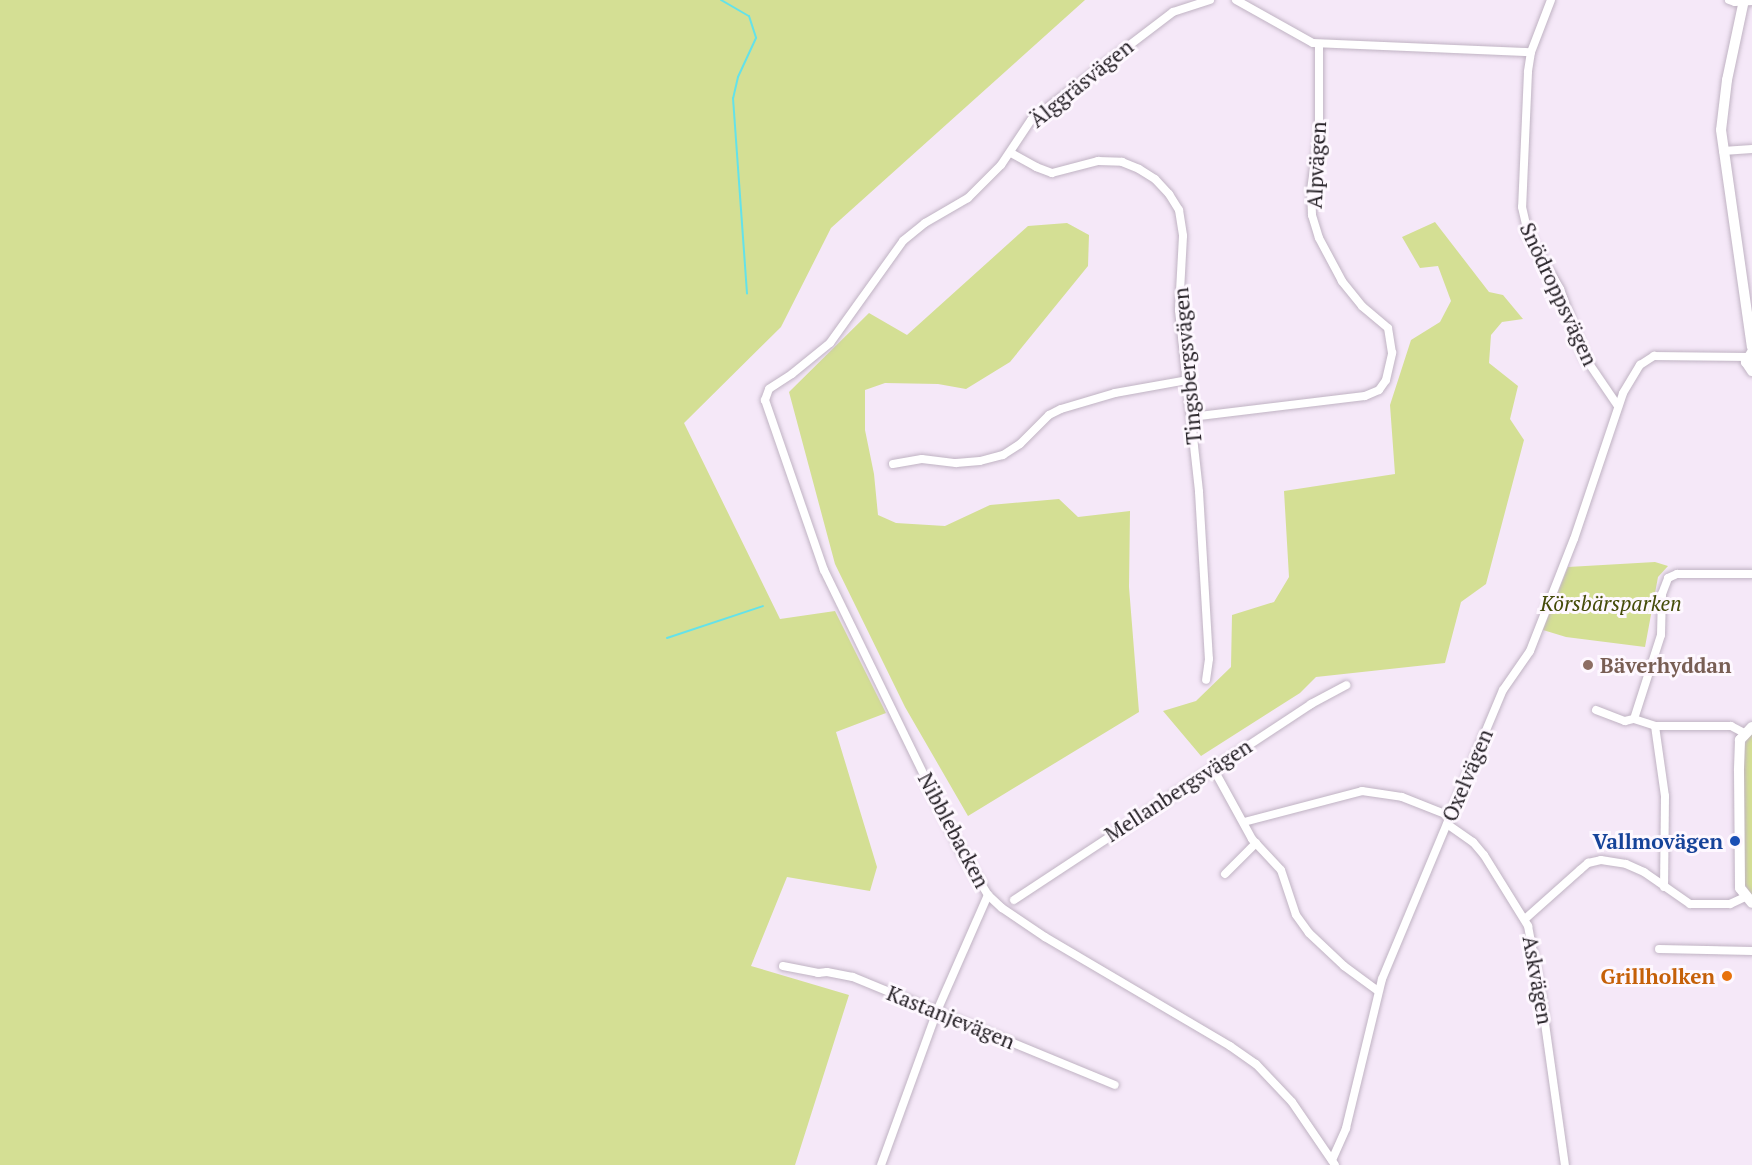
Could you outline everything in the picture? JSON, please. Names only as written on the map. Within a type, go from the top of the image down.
[{"type":"street","name":"Älggräsvägen","points":[[769,388],[792,374],[830,343],[903,241],[925,223],[968,198],[1011,153],[1031,120],[1173,12],[1210,0]]},
{"type":"street","points":[[1236,0],[1319,44],[1531,52]]},
{"type":"street","name":"Snödroppsvägen","points":[[1551,0],[1531,52],[1521,174],[1524,221],[1534,248],[1560,289],[1584,357],[1619,402]]},
{"type":"street","points":[[1729,0],[1747,1],[1721,114],[1723,151],[1750,352],[1746,365],[1752,371]]},
{"type":"street","name":"Alpvägen","points":[[1191,417],[1365,396],[1379,390],[1386,380],[1392,353],[1388,328],[1362,306],[1342,281],[1319,238],[1312,215],[1311,190],[1319,134],[1319,44]]},
{"type":"street","points":[[1723,151],[1752,149]]},
{"type":"street","name":"Tingsbergsvägen","points":[[1011,153],[1052,173],[1098,161],[1122,162],[1148,174],[1169,194],[1179,210],[1182,228],[1179,310],[1191,417],[1209,659],[1206,680]]},
{"type":"street","name":"Oxelvägen","points":[[1333,1162],[1346,1128],[1378,991],[1503,690],[1530,651],[1575,539],[1619,402],[1640,365],[1654,356],[1750,352]]},
{"type":"street","points":[[893,464],[922,459],[956,463],[980,461],[1003,454],[1020,444],[1049,415],[1061,409],[1115,393],[1187,380]]},
{"type":"street","name":"Nibblebacken","points":[[769,388],[765,400],[824,570],[962,853],[988,895],[1002,908],[1045,937],[1230,1046],[1256,1064],[1292,1102],[1333,1162]]},
{"type":"street","points":[[1634,719],[1661,635],[1662,594],[1668,578],[1677,574],[1752,574]]},
{"type":"street","name":"Mellanbergsvägen","points":[[1014,900],[1311,704],[1346,685]]},
{"type":"street","points":[[1525,919],[1588,863],[1601,860],[1626,864],[1644,872],[1690,904],[1730,904],[1749,900],[1740,888],[1739,771],[1740,740],[1748,730],[1731,726],[1655,726],[1634,719],[1625,721],[1596,710]]},
{"type":"street","points":[[1655,726],[1665,796],[1664,887]]},
{"type":"street","points":[[1213,768],[1256,843],[1281,870],[1296,915],[1309,933],[1344,966],[1378,991]]},
{"type":"street","name":"Askvägen","points":[[1244,822],[1362,791],[1402,797],[1449,820],[1473,842],[1484,855],[1525,919],[1531,936],[1565,1165]]},
{"type":"street","points":[[1225,874],[1256,843]]},
{"type":"street","points":[[881,1165],[937,1011],[988,895]]},
{"type":"street","points":[[1659,949],[1752,951]]},
{"type":"street","name":"Kastanjevägen","points":[[783,966],[853,977],[1115,1085]]},
{"type":"green space","points":[[0,0],[1085,0],[831,228],[781,327],[684,423],[780,619],[835,611],[886,713],[836,732],[877,867],[870,891],[787,877],[751,966],[849,995],[795,1165],[0,1165]]},
{"type":"green space","points":[[1435,222],[1489,292],[1503,295],[1523,319],[1502,322],[1491,335],[1489,363],[1518,386],[1510,419],[1524,440],[1486,584],[1461,602],[1445,663],[1316,677],[1300,693],[1201,756],[1163,711],[1196,701],[1231,667],[1232,615],[1274,602],[1289,577],[1284,491],[1395,474],[1390,405],[1411,340],[1440,322],[1451,301],[1438,266],[1420,268],[1402,237]]},
{"type":"green space","points":[[1067,223],[1089,235],[1088,266],[1010,362],[966,389],[938,384],[885,383],[865,390],[865,430],[874,474],[878,515],[896,523],[945,526],[990,505],[1059,499],[1078,517],[1130,511],[1129,587],[1139,712],[968,816],[905,707],[835,564],[789,392],[869,313],[907,335],[1028,226]]},
{"type":"green space","name":"Körsbärsparken","points":[[1655,562],[1668,566],[1658,577],[1645,647],[1566,637],[1543,630],[1568,567]]},
{"type":"green space","points":[[1752,733],[1752,896],[1744,883],[1743,753],[1746,740]]},
{"type":"waterway","points":[[721,0],[749,16],[756,38],[738,77],[733,98],[747,294]]},
{"type":"waterway","points":[[667,638],[763,606]]},
{"type":"place","name":"Bäverhyddan","points":[[1588,665]]},
{"type":"place","name":"Vallmovägen","points":[[1735,841]]},
{"type":"place","name":"Grillholken","points":[[1727,976]]}]
